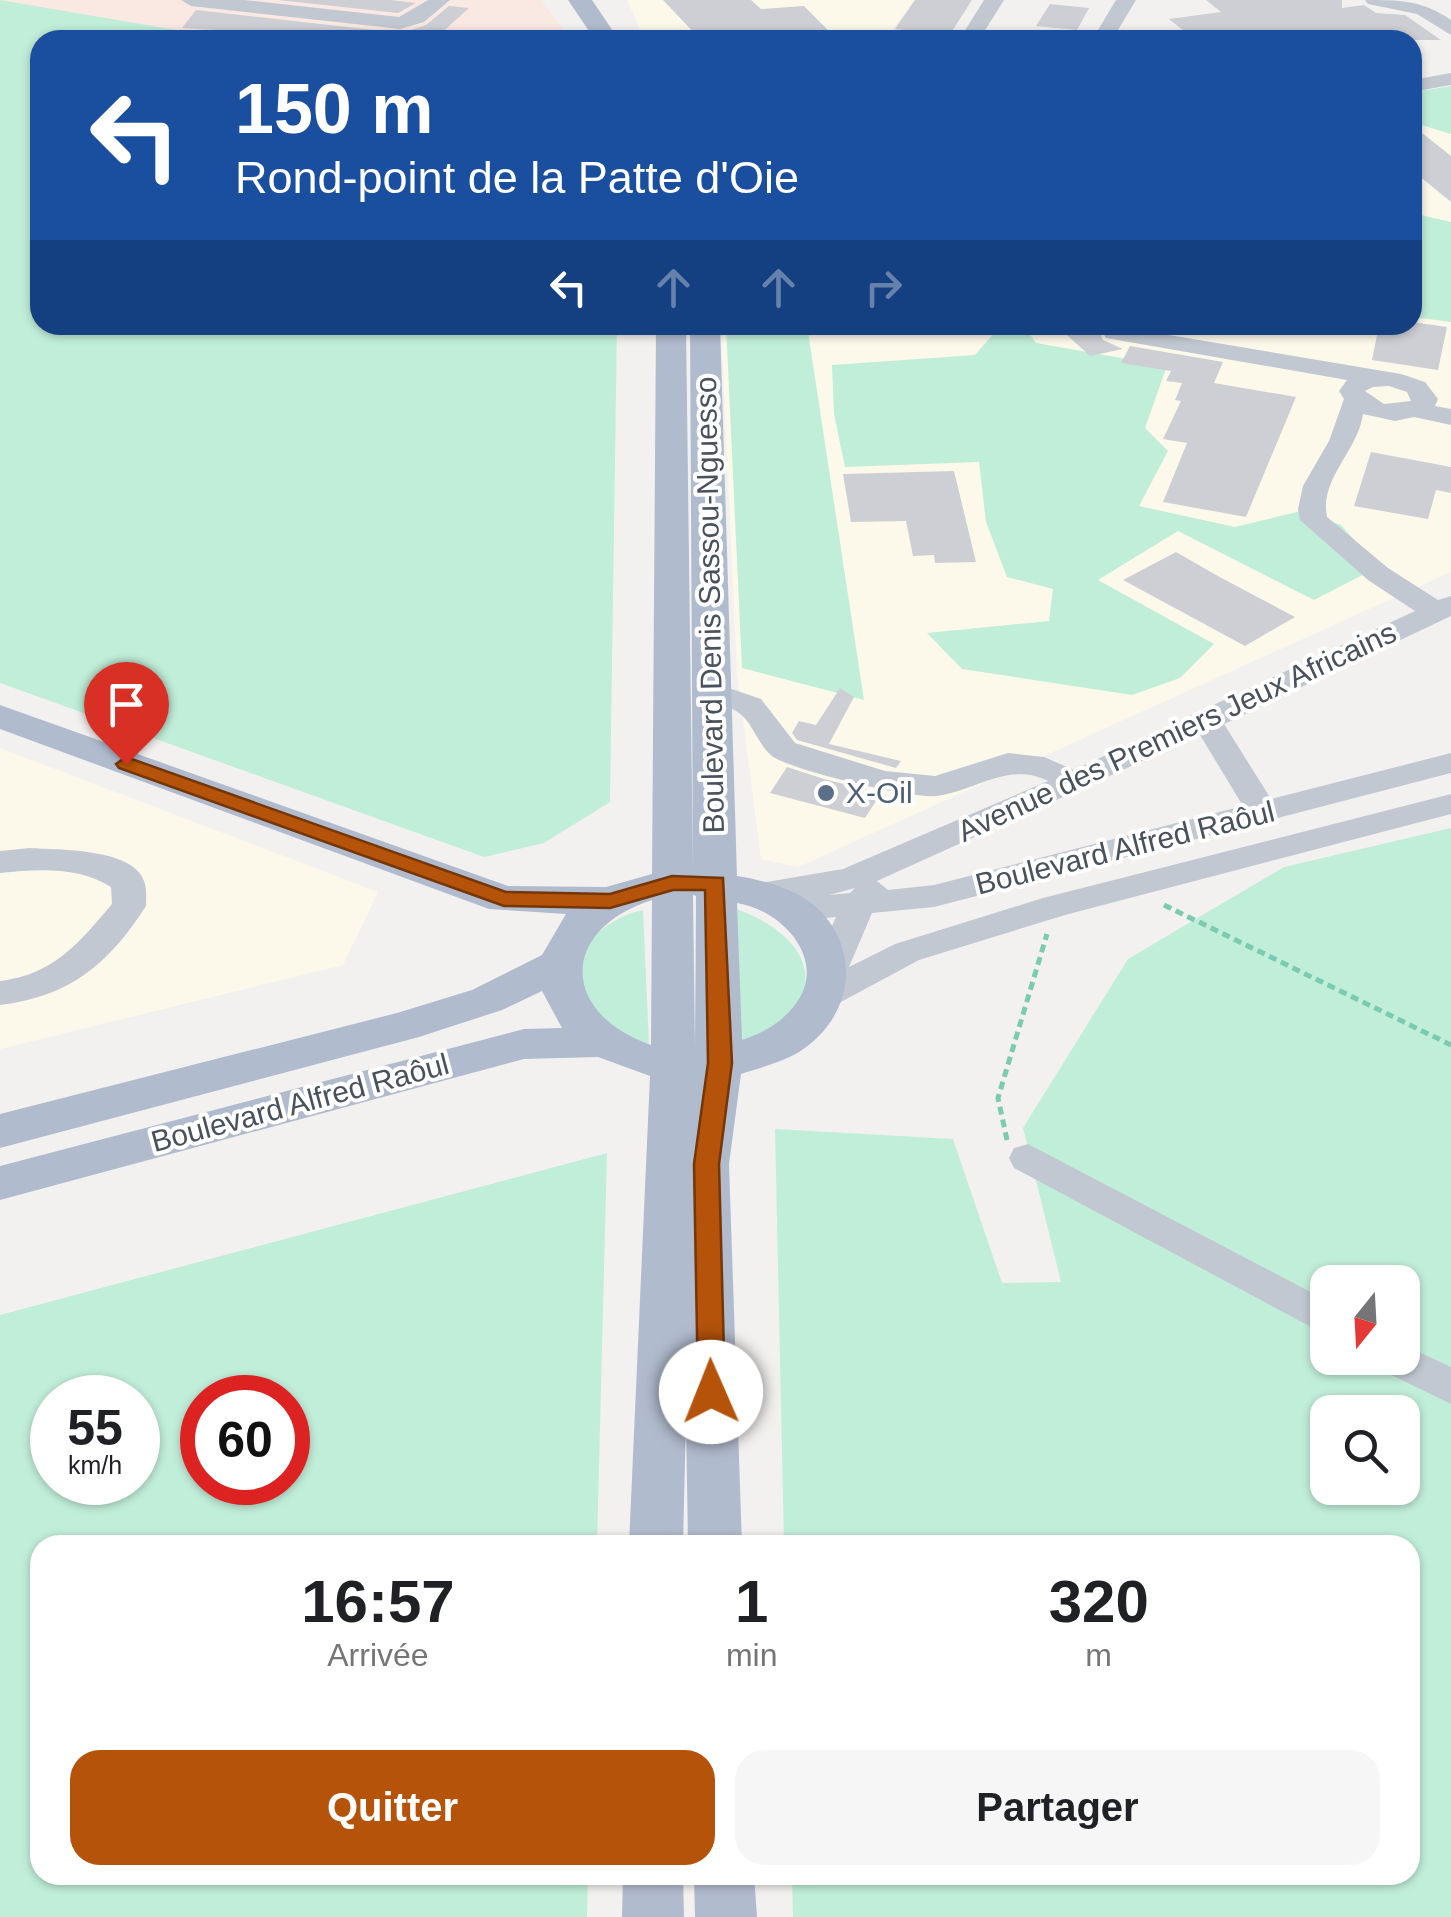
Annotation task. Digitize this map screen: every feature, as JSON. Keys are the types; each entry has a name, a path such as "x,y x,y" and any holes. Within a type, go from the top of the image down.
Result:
{"main road":[{"path":"580,0 600,30"},
{"path":"608,0 628,30"},
{"name":"Boulevard Denis Sassou-Nguesso","path":"656,1535 673,1064 671,335"},
{"name":"Boulevard Denis Sassou-Nguesso","path":"705,335 720,1063 706,1164 715,1535"},
{"path":"0,716 504,899 610,901 672,883 716,883 778,902 813,928 826,948 829,981 814,1017 790,1038 758,1054 720,1063 673,1064 636,1056 603,1042 576,1019 561,992 562,954 504,899"},
{"name":"Boulevard Alfred Raôul","path":"0,1131 404,1026 487,1000 562,954 584,920 610,901"},
{"name":"Boulevard Alfred Raôul","path":"0,1183 524,1044 603,1042"},
{"path":"653,1885 653,1917"},
{"path":"724,1885 726,1917"}],"street":[{"path":"191,0 400,24 417,18 440,0"},
{"path":"975,30 994,0"},
{"path":"1108,30 1126,0"},
{"path":"1375,0 1422,9 1451,29"},
{"path":"1422,84 1451,79"},
{"path":"1126,335 1405,382 1423,392 1426,399 1388,427 1347,430"},
{"path":"1270,360 1356,400 1405,412 1451,417"},
{"path":"1356,400 1352,392 1356,385 1380,378"},
{"path":"1356,400 1350,408 1347,430 1315,492 1311,513 1314,520 1378,574 1443,609"},
{"name":"Avenue des Premiers Jeux Africains","path":"778,902 826,888 903,857 1074,782 1443,609"},
{"path":"714,692 750,706 784,750 866,776 911,786 938,786 1008,763 1026,763 1074,782"},
{"path":"1207,722 1264,813"},
{"name":"Boulevard Alfred Raôul","path":"778,902 859,904 934,896 1451,764"},
{"name":"Boulevard Alfred Raôul","path":"829,981 1055,906 1451,804"},
{"name":"Avenue des Premiers Jeux Africains","path":"829,981 859,904 903,857"},
{"path":"0,862 30,859 100,864 128,882 130,906 73,972 30,992 0,993"},
{"path":"1028,1158 1310,1310"},
{"path":"1420,1371 1451,1387"}],"path":[{"path":"1126,886 1451,1046"},
{"path":"1028,1158 1007,1140 998,1098 1055,906"}],"shaded area":[{"path":"0,0 541,0 564,30 167,30"},
{"path":"627,0 914,0 892,30 640,30"},
{"path":"1451,82 1451,572 798,867 761,859 737,672 721,335 1422,335 1422,87"},
{"path":"0,748 378,892 343,965 0,1049"}],"green space":[{"path":"0,0 176,30 30,30 30,335 617,335 610,802 544,843 484,857 0,683"},
{"path":"1451,86 1451,134 1422,125 1422,91"},
{"path":"1422,215 1451,222 1451,322 1422,318"},
{"path":"726,335 809,335 864,700 742,668"},
{"path":"992,335 1030,335 1036,343 1167,366 1145,428 1168,451 1139,506 1235,527 1301,511 1341,525 1378,567 1314,600 1178,531 1098,580 1214,644 1180,678 1132,695 962,669 927,633 1049,621 1053,589 1007,577 986,522 979,462 845,467 834,414 832,365 975,355"},
{"path":"1451,828 1451,1917 793,1917 792,1885 1420,1885 1420,1535 784,1535 775,1129 953,1139 1002,1283 1061,1282 1023,1128 1128,959 1284,867"},
{"path":"736,909 787,939 805,969 805,986 798,1003 782,1022 741,1044"},
{"path":"643,910 649,1044 606,1026 582,989 576,966 587,943 597,934 620,918"},
{"path":"607,1153 597,1535 30,1535 30,1885 588,1885 587,1917 0,1917 0,1315"}],"building":[{"path":"278,0 391,0 416,3 398,13"},
{"path":"663,0 751,0 761,9 804,6 828,30 692,30"},
{"path":"915,0 972,0 953,30 895,29"},
{"path":"1206,0 1342,0 1342,8 1364,5 1376,13 1405,15 1441,40 1422,40 1422,30 1183,30 1169,19 1221,12"},
{"path":"1050,4 1089,8 1077,30 1036,26"},
{"path":"449,6 469,8 445,30 410,30 426,25"},
{"path":"196,10 374,30 215,30 182,28"},
{"path":"1422,133 1451,156 1451,202 1422,178"},
{"path":"1422,323 1447,327 1438,370 1372,360 1377,335 1422,335"},
{"path":"1067,335 1101,335 1123,349 1090,356"},
{"path":"1130,346 1223,362 1214,383 1296,397 1246,517 1163,502 1187,443 1163,439 1181,401 1175,400 1182,383 1166,381 1171,371 1121,363"},
{"path":"1371,452 1451,467 1451,493 1436,490 1428,519 1354,506"},
{"path":"954,471 976,562 935,563 934,555 913,556 906,521 851,522 843,474"},
{"path":"1176,552 1295,617 1245,646 1123,580"},
{"path":"840,688 854,697 829,744 901,761 896,768 797,740 792,733 799,721 816,725"},
{"path":"787,767 881,793 865,818 770,793"}],"place":[{"name":"X-Oil","path":"826,793"}],"route":[{"path":"126,764 504,899 610,901 672,883 716,883 720,1063 706,1164 711,1392"}]}
